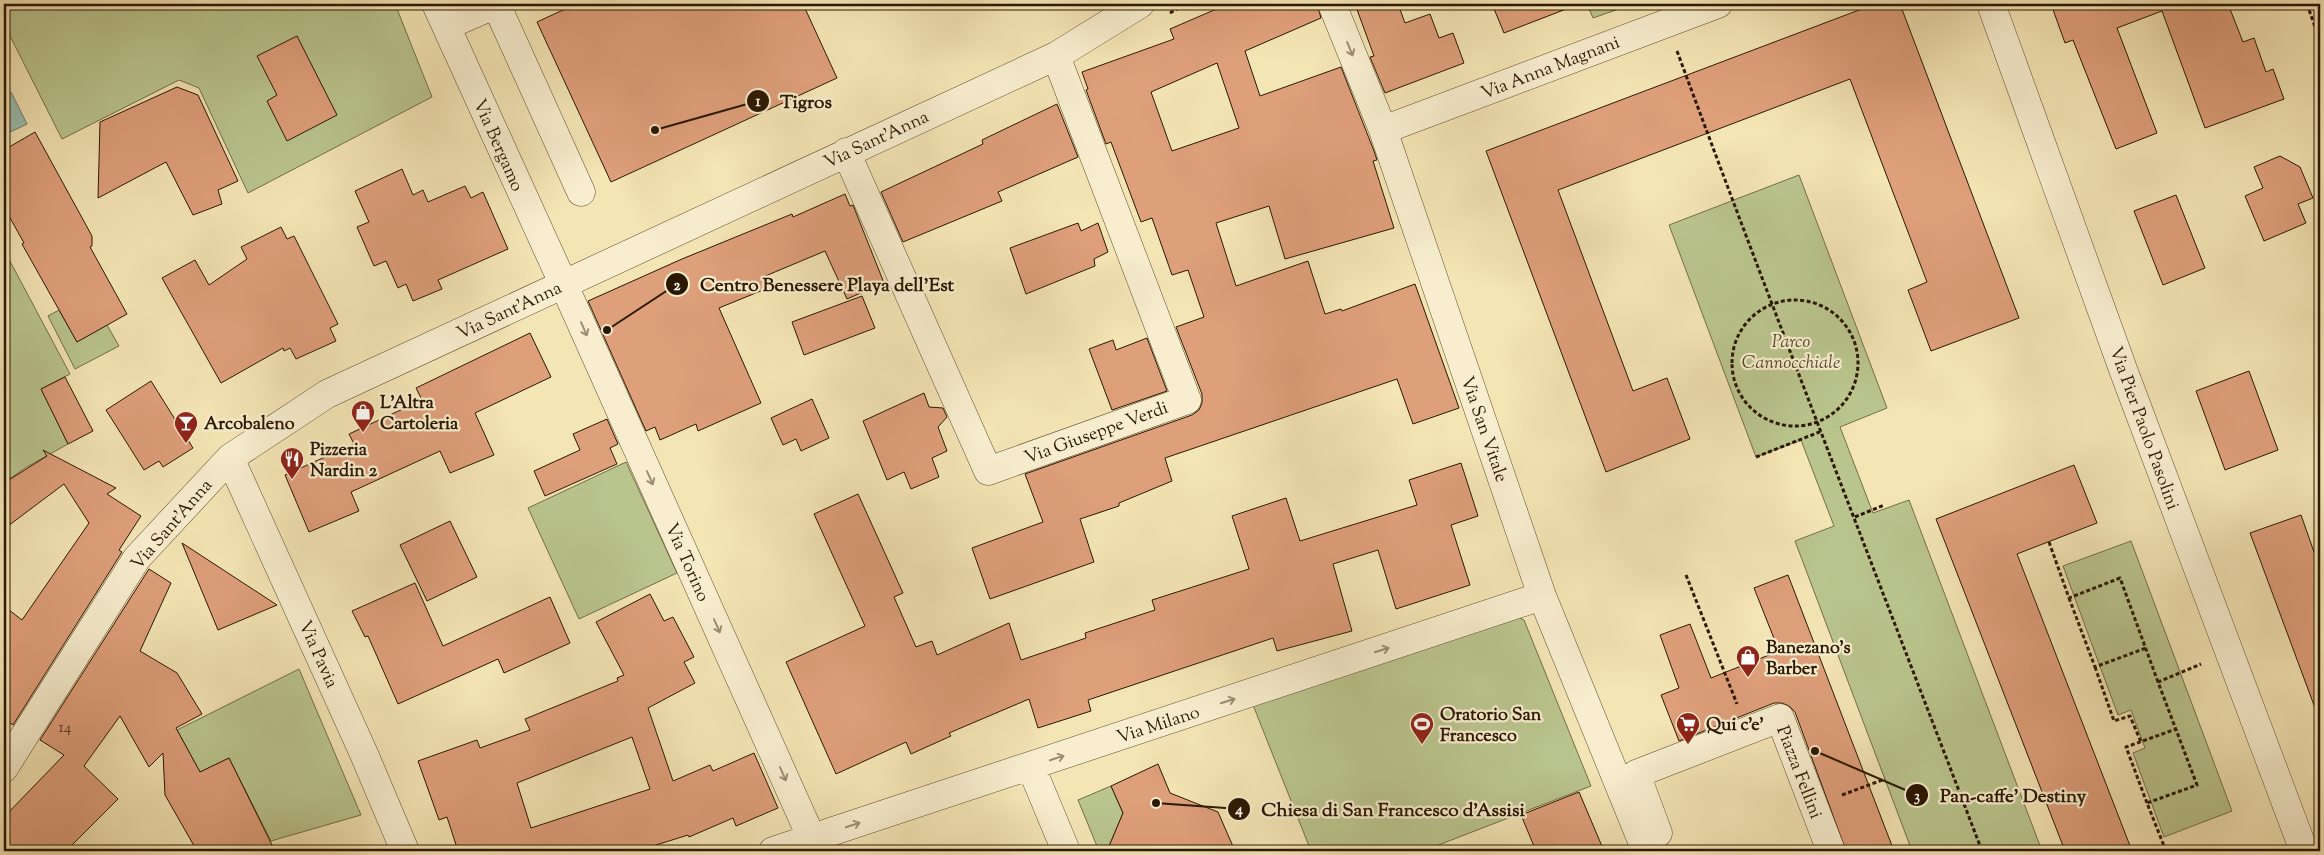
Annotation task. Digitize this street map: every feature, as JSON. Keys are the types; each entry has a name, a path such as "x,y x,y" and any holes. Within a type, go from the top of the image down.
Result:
{"street":[{"path":"441,15 497,4 581,192"},
{"name":"Via Sant'Anna","path":"4,768 137,558 230,458 327,394 1056,56 1140,4"},
{"name":"Via San Vitale","path":"1332,4 1382,130 1542,596 1646,851"},
{"name":"Via Anna Magnani","path":"1382,130 1718,4"},
{"name":"Via Pier Paolo Pasolini","path":"1991,4 2121,363 2304,851"},
{"name":"Via Bergamo","path":"441,15 564,285"},
{"name":"Via Giuseppe Verdi","path":"846,152 988,471 1187,400 1056,56"},
{"name":"Via Torino","path":"564,285 812,838"},
{"name":"Via Pavia","path":"230,458 364,754 405,851"},
{"name":"Via Milano","path":"773,851 1542,596"},
{"name":"Piazza Fellini","path":"1665,851 1636,774 1780,718 1831,851"},
{"path":"1031,767 1066,851"}],"path":[{"path":"2307,4 2320,41"},
{"path":"1667,23 1771,305 1822,432 1982,851"},
{"path":"1791,300 1815,303 1834,313 1849,331 1856,347 1858,369 1854,384 1836,412 1818,422 1800,426 1785,425 1756,413 1747,404 1734,380 1732,345 1756,312 1771,305 1791,300"},
{"path":"1756,457 1822,432"},
{"path":"1855,518 1884,506"},
{"path":"2048,542 2114,721 2130,716 2141,742"},
{"path":"1686,575 1723,670"},
{"path":"2069,598 2120,578 2197,784 2147,803"},
{"path":"2095,667 2146,648"},
{"path":"2158,682 2230,653"},
{"path":"2166,851 2126,748 2176,729"},
{"path":"1814,806 1885,779"}],"green space":[{"path":"4,4 395,4 432,97 248,193 199,88 179,80 62,139 4,24"},
{"path":"1587,4 1633,4 1593,18"},
{"name":"Parco Cannocchiale","path":"1799,175 1887,408 1840,427 1873,513 1909,500 2042,851 1912,851 1795,541 1834,526 1801,440 1756,457 1669,225"},
{"path":"4,250 70,374 41,389 68,444 25,468 4,483"},
{"path":"59,310 77,342 107,325 119,346 75,369 48,316"},
{"path":"626,462 677,573 579,619 528,508"},
{"path":"2131,541 2232,811 2164,837 2133,753 2145,748 2131,710 2118,715 2063,566"},
{"name":"Oratorio San Francesco","path":"1510,614 1524,620 1591,786 1423,851 1311,851 1253,705"},
{"path":"299,669 361,815 271,841 229,758 200,772 177,730"},
{"path":"1111,786 1123,813 1107,851 1099,851 1078,800"}],"water":[{"path":"11,92 27,124 4,135 4,96"}],"building":[{"path":"576,4 803,4 837,78 611,182 537,22"},
{"path":"1228,4 1317,4 1321,18 1245,51 1260,96 1341,67 1377,160 1373,161 1394,228 1285,259 1269,206 1216,223 1236,286 1308,261 1325,314 1341,309 1342,311 1415,284 1459,408 1413,424 1397,379 1165,458 1172,481 1119,503 1119,506 1080,519 1094,562 990,599 972,548 1043,522 1025,474 1192,415 1199,410 1202,403 1202,394 1176,327 1204,317 1188,270 1172,275 1152,218 1141,222 1111,142 1106,144 1086,90 1088,89 1082,72 1174,39 1170,29","holes":["1217,63 1239,128 1172,151 1151,92"]},
{"path":"1355,4 1398,4 1405,23 1430,14 1439,38 1453,33 1464,63 1385,93 1370,57 1374,56"},
{"path":"1492,4 1573,4 1574,6 1504,33"},
{"path":"1875,4 1900,4 2019,318 1931,351 1908,290 1927,282 1850,79 1558,190 1633,391 1667,378 1690,439 1606,472 1486,151"},
{"path":"2051,4 2228,4 2243,42 2254,38 2266,72 2273,69 2284,99 2205,128 2162,11 2117,28 2157,133 2116,149 2073,40 2065,43"},
{"path":"297,36 337,115 287,141 267,101 277,95 257,56"},
{"path":"177,87 198,95 238,181 218,190 222,204 193,215 166,162 98,198 100,122"},
{"path":"1057,104 1078,157 998,192 1002,201 903,242 881,192 983,144 982,140"},
{"path":"35,132 92,236 92,246 90,247 127,314 77,342 22,244 24,243 4,207 4,150"},
{"path":"2280,156 2300,167 2313,198 2298,204 2306,223 2264,241 2245,196 2263,188 2254,167"},
{"path":"402,169 413,195 423,190 428,202 465,186 471,198 483,192 508,249 438,280 442,289 413,301 406,284 398,288 386,261 374,266 357,227 369,222 355,191"},
{"path":"845,194 850,206 853,205 884,283 847,299 825,251 763,277 768,288 719,308 761,403 698,431 696,424 660,440 655,427 646,431 588,301 682,259 792,214 793,217"},
{"path":"2176,195 2205,268 2163,285 2134,211"},
{"path":"1078,223 1081,231 1098,223 1108,252 1094,259 1095,266 1026,294 1010,248"},
{"path":"281,227 287,239 294,236 338,324 330,328 336,341 296,359 290,348 284,351 283,348 221,383 162,278 195,260 209,285 247,259 241,247"},
{"path":"862,296 875,328 804,355 792,322"},
{"path":"530,333 551,377 475,413 494,455 450,473 440,451 351,492 359,511 309,532 285,475 354,444 349,434 422,400 416,388"},
{"path":"1147,338 1167,391 1112,410 1089,349 1113,340 1116,350"},
{"path":"2249,371 2278,450 2225,470 2196,391"},
{"path":"65,377 93,431 68,444 41,389"},
{"path":"151,381 193,448 163,467 159,461 144,470 106,410"},
{"path":"924,393 929,407 943,408 947,417 938,427 947,451 932,458 939,477 911,489 904,472 887,480 863,421"},
{"path":"812,399 829,438 801,451 796,439 783,445 771,418"},
{"path":"607,419 618,444 610,448 617,464 545,496 534,471 580,450 573,434"},
{"path":"43,450 116,488 107,494 141,516 119,550 122,552 13,725 4,719 4,606 22,620 89,523 64,484 4,529 4,483 47,456"},
{"path":"1461,463 1478,516 1451,525 1470,585 1396,609 1378,550 1333,564 1352,631 1277,651 1273,638 1088,700 1091,711 1038,728 1029,699 949,733 951,736 911,754 906,742 836,774 786,662 865,626 814,514 858,494 903,593 894,597 916,647 932,641 937,655 1009,623 1021,660 1086,638 1085,633 1155,610 1152,600 1249,569 1232,516 1286,498 1300,541 1417,505 1409,480"},
{"path":"2074,465 2097,523 2017,554 2132,851 2065,851 1936,519"},
{"path":"2301,515 2320,569 2320,715 2318,716 2250,533"},
{"path":"450,521 477,577 427,601 400,545"},
{"path":"182,543 277,605 218,630"},
{"path":"149,569 171,583 140,651 177,673 202,714 176,728 200,772 229,758 275,851 197,851 165,795 163,753 149,767 120,716 84,766 118,799 66,851 4,851 4,817 64,755 40,740"},
{"path":"1788,575 1894,851 1846,851 1795,712 1789,706 1782,703 1774,703 1679,741 1661,695 1679,688 1660,635 1690,624 1711,678 1779,651 1754,588"},
{"path":"415,583 443,646 550,597 570,643 504,673 498,659 398,704 368,636 365,637 352,611"},
{"path":"650,594 664,621 673,617 694,657 684,662 695,683 648,708 673,781 710,765 713,771 754,753 778,808 736,826 733,818 689,837 688,835 637,851 458,851 447,817 439,820 418,761 477,740 480,748 530,730 525,719 618,681 617,678 624,675 596,622","holes":["632,737 650,789 531,828 517,783"]},
{"path":"1158,764 1170,793 1218,812 1235,851 1107,851 1123,813 1111,786"},
{"path":"1579,792 1604,851 1536,851 1521,815"}],"place":[{"name":"Tigros","path":"655,130"},
{"name":"Centro Benessere Playa dell'Est","path":"607,330"},
{"name":"L'Altra Cartoleria","path":"363,433"},
{"name":"Arcobaleno","path":"186,444"},
{"name":"Pizzeria Nardin 2","path":"292,480"},
{"name":"Banezano’s Barber","path":"1748,678"},
{"name":"Oratorio San Francesco","path":"1422,745"},
{"name":"Qui c'e'","path":"1688,745"},
{"name":"Pan-caffe' Destiny","path":"1815,751"},
{"name":"Chiesa di San Francesco d'Assisi","path":"1156,803"}]}
